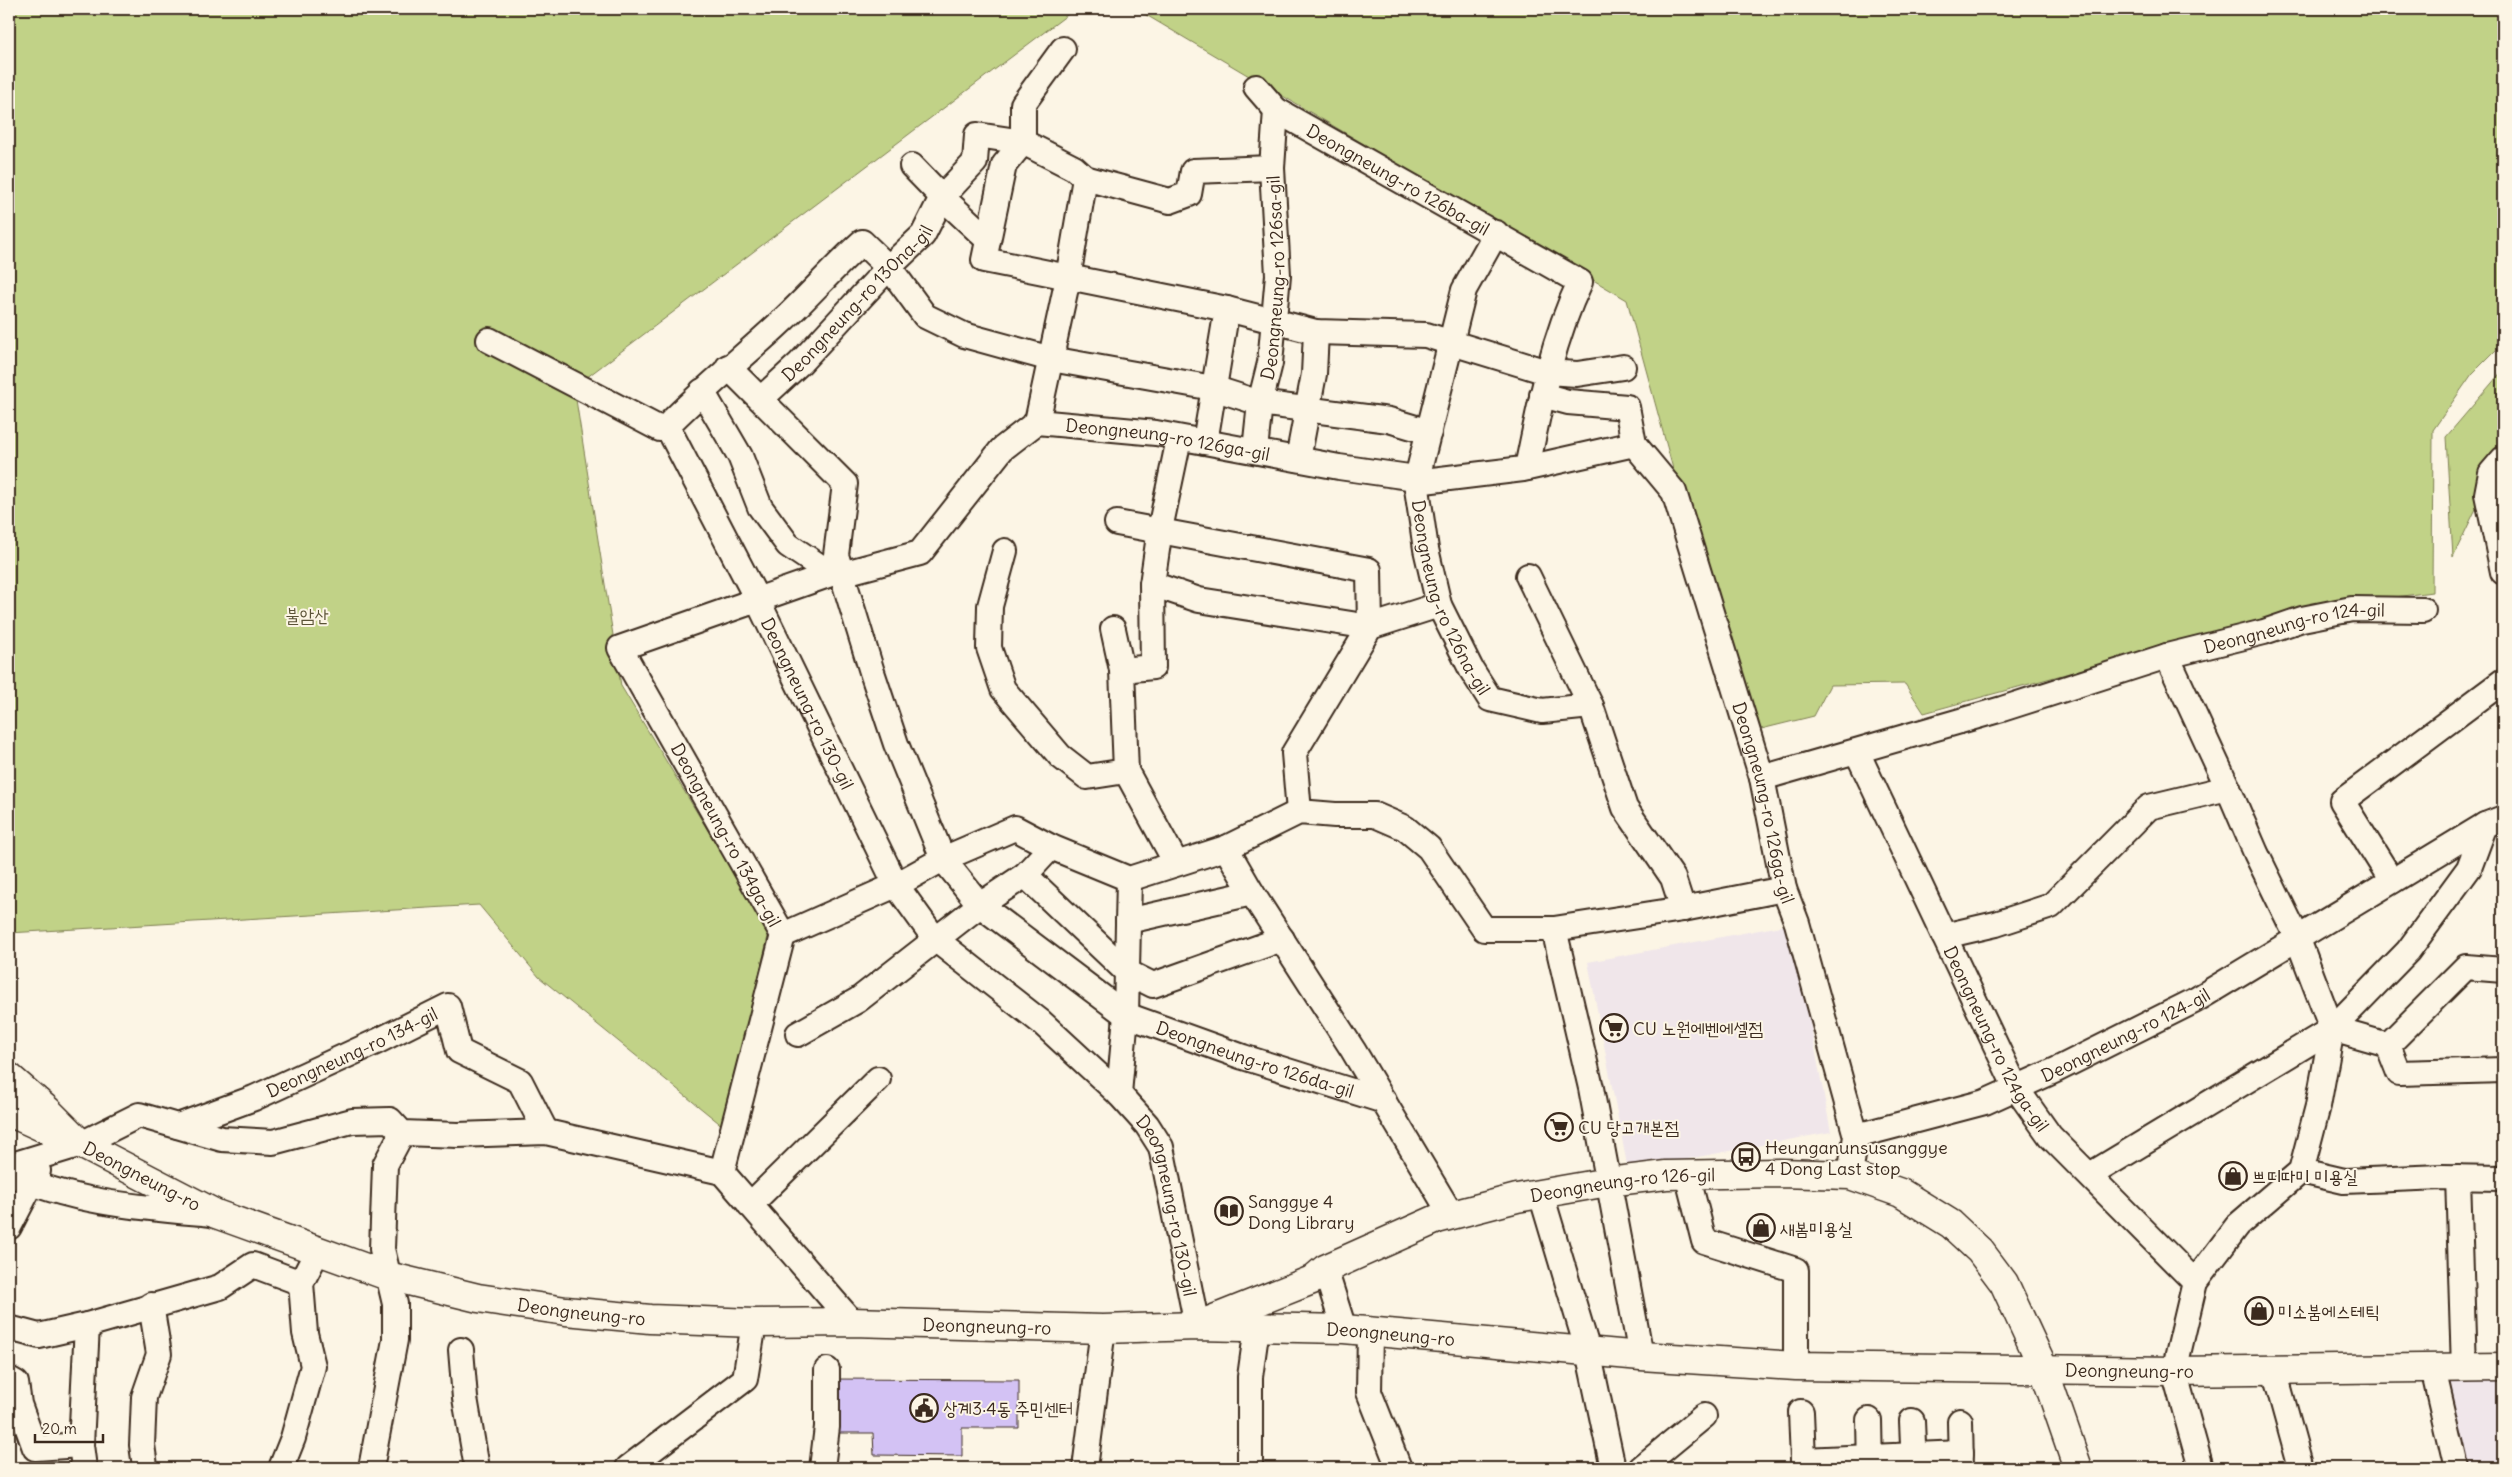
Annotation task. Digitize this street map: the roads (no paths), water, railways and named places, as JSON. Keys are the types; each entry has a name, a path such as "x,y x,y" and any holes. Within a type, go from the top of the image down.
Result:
{"main road":[{"path":"9,1077 81,1144"},
{"path":"9,1112 81,1144"},
{"name":"Deongneung-ro","path":"81,1144 216,1214 388,1276 478,1298 566,1311 650,1319 754,1323 852,1322 1103,1329 1197,1326 1357,1330 1641,1356 1796,1366 2043,1367 2174,1371 2464,1369 2503,1367"},
{"name":"Deongneung-ro 126-gil","path":"1197,1326 1312,1280 1325,1270 1437,1219 1517,1198 1608,1182 1688,1174 1779,1173 1850,1175 1901,1193 1951,1224 1980,1251 2004,1283 2043,1367 2078,1468"}],"street":[{"path":"1063,49 1023,104 1023,142 1004,165 984,260 1227,309 1316,332 1426,335 1547,372 1577,374 1623,367"},
{"name":"Deongneung-ro 126ba-gil","path":"1256,87 1276,110 1496,233 1464,290 1449,343 1416,482"},
{"path":"1272,168 1276,110"},
{"name":"Deongneung-ro 130na-gil","path":"761,399 800,363 888,268 923,235 942,198 975,162 978,135 1023,142"},
{"path":"1023,142 1074,168 1084,178 1068,278 1037,422"},
{"path":"912,166 942,198 987,239"},
{"name":"Deongneung-ro 126sa-gil","path":"1084,178 1170,202 1188,194 1193,170 1272,168 1278,275 1270,363 1260,403 1255,450"},
{"path":"1496,233 1580,282 1568,308 1547,372 1527,468"},
{"name":"Deongneung-ro 130na-gil","path":"667,426 728,367 783,320 829,272 862,242 888,268"},
{"path":"888,268 925,316 964,335 1051,358 1213,388 1260,403 1389,420 1429,432"},
{"path":"1204,442 1227,309"},
{"path":"1298,460 1314,374 1316,332"},
{"path":"489,340 660,429 667,426 758,601"},
{"path":"728,367 845,484 836,555 836,574 896,744 943,859"},
{"path":"702,391 740,456 760,507 788,545 836,574"},
{"name":"Deongneung-ro 126ga-gil","path":"1542,395 1568,402 1627,408 1634,444 1674,492 1762,778 1784,889 1796,923 1856,1136 1850,1175"},
{"name":"Deongneung-ro 126ga-gil","path":"1037,422 1156,434 1255,450 1298,460 1416,478 1416,482 1527,468 1634,444"},
{"name":"Deongneung-ro 130-gil","path":"1037,422 1002,449 920,553 836,574 758,601 896,885 935,939 1041,1022 1119,1094 1147,1125 1161,1146 1197,1326"},
{"path":"1122,670 1153,667 1152,584 1160,529 1179,439"},
{"path":"2503,459 2491,473 2487,494 2503,572"},
{"name":"Deongneung-ro 126na-gil","path":"1416,482 1426,549 1439,605 1471,669 1490,699 1542,711 1591,706"},
{"path":"1117,522 1369,570 1370,627 1294,753 1299,812"},
{"path":"1005,552 990,606 989,648 1003,689 1060,756 1087,777 1126,771"},
{"path":"1528,576 1591,706 1625,808 1673,878 1683,909"},
{"path":"1152,584 1199,600 1370,627 1439,605"},
{"name":"Deongneung-ro 134ga-gil","path":"722,1172 783,935 620,648 758,601"},
{"name":"Deongneung-ro 124-gil","path":"1762,778 1857,752 2167,656 2264,632 2302,619 2352,609 2422,610"},
{"path":"1113,630 1122,670 1126,771 1176,864"},
{"path":"2167,656 2256,853 2297,937 2332,1029 2318,1106 2301,1171 2238,1225 2195,1282 2174,1371 2201,1468"},
{"path":"2392,881 2342,801 2503,681"},
{"name":"Deongneung-ro 124ga-gil","path":"1857,752 2016,1088 2050,1136 2195,1282"},
{"path":"1944,936 1996,924 2051,906 2149,807 2228,788"},
{"path":"783,935 896,885 943,859 1015,828 1051,847 1130,879 1226,848 1299,812 1336,815 1375,815 1405,828 1429,848 1484,929 1554,929 1683,909 1784,889"},
{"name":"Deongneung-ro 124-gil","path":"1856,1136 1985,1102 2194,1001 2297,937 2494,822"},
{"name":"Deongneung-ro 124-gil","path":"2090,1175 2332,1029 2408,951 2470,868 2494,822"},
{"path":"798,1034 858,1000 980,905 1025,875 1051,847"},
{"name":"Deongneung-ro 126da-gil","path":"1226,848 1252,894 1282,938 1384,1101 1452,1216"},
{"name":"Deongneung-ro 126da-gil","path":"943,859 980,905 1126,1015 1243,1057 1384,1101"},
{"path":"1025,875 1127,972 1154,985 1282,938"},
{"path":"1119,1094 1126,1015 1130,879"},
{"path":"1128,921 1252,894"},
{"path":"1554,929 1591,1088 1641,1356"},
{"path":"2388,1045 2466,967 2503,970"},
{"name":"Deongneung-ro 134-gil","path":"178,1126 254,1098 378,1041 448,1006 459,1052 520,1080 546,1132"},
{"path":"2332,1029 2388,1045"},
{"path":"2388,1045 2399,1073 2503,1070"},
{"path":"750,1205 878,1079"},
{"path":"81,1144 139,1116 222,1139 273,1142 352,1121 390,1120 402,1132 458,1135 546,1132 722,1172 852,1322"},
{"path":"371,1468 395,1340 395,1304 382,1249 385,1165 402,1132"},
{"name":"Deongneung-ro","path":"9,1166 81,1144"},
{"path":"9,1227 42,1163 50,1154"},
{"path":"2301,1171 2344,1181 2458,1177 2503,1178"},
{"name":"Deongneung-ro","path":"9,1173 32,1184 128,1206 216,1214"},
{"path":"1688,1174 1704,1241 1796,1270 1796,1366"},
{"path":"2458,1177 2464,1369"},
{"path":"1541,1194 1588,1351 1613,1468"},
{"path":"281,1468 293,1438 313,1366 304,1333 301,1283 317,1252"},
{"path":"9,1328 39,1336 87,1325 151,1305 220,1287 253,1265 301,1283"},
{"path":"1325,1270 1357,1330 1369,1392 1399,1468"},
{"path":"149,1467 142,1445 144,1396 159,1354 151,1305"},
{"path":"628,1468 745,1379 754,1323"},
{"path":"84,1468 81,1445 87,1325"},
{"path":"1250,1468 1250,1377 1257,1327"},
{"path":"1085,1468 1103,1329"},
{"path":"461,1350 465,1398 477,1468"},
{"path":"2433,1369 2456,1468"},
{"path":"822,1468 827,1427 827,1370"},
{"path":"2274,1370 2302,1468"},
{"path":"9,1379 16,1383 19,1404 34,1448 81,1445"},
{"path":"1801,1412 1803,1460 1870,1463 1961,1461 1960,1422"},
{"path":"1641,1468 1704,1416"},
{"path":"1869,1420 1870,1463"},
{"path":"1912,1421 1913,1462"}],"place":[{"name":"CU 노원에벤에셀점","path":"1614,1028"},
{"name":"CU 당고개본점","path":"1559,1127"},
{"name":"Heunganunsusanggye 4 Dong Last stop","path":"1746,1157"},
{"name":"쁘띠따미 미용실","path":"2233,1176"},
{"name":"Sanggye 4 Dong Library","path":"1229,1211"},
{"name":"새봄미용실","path":"1761,1228"},
{"name":"미소붐에스테틱","path":"2259,1311"},
{"name":"상계3·4동 주민센터","path":"924,1408"}],"park label":[{"name":"불암산","path":"307,615"}]}
